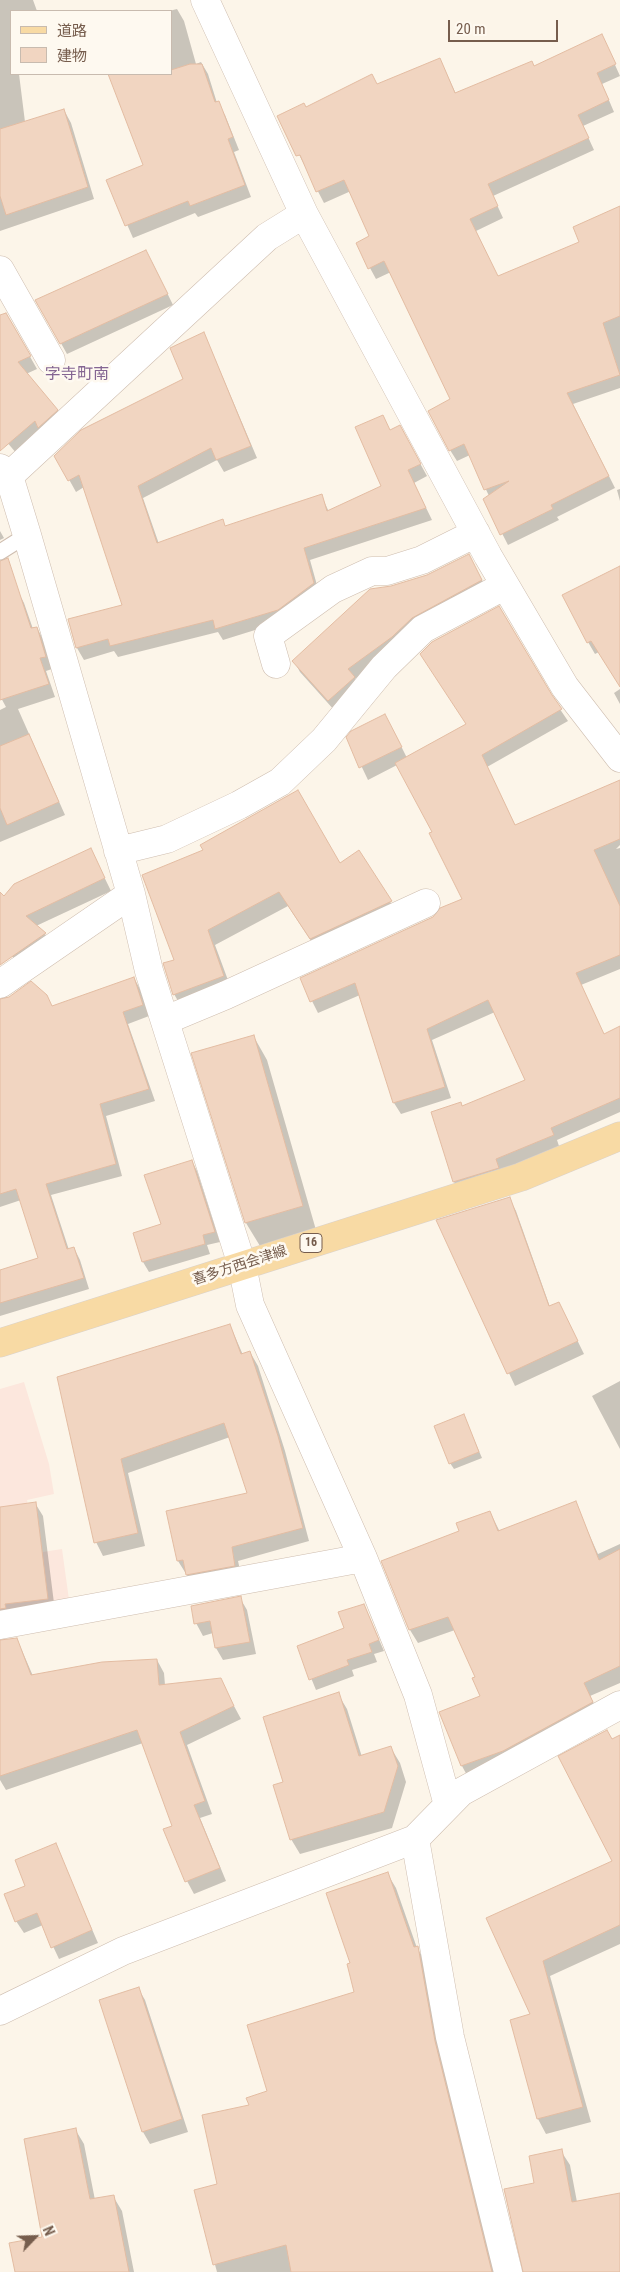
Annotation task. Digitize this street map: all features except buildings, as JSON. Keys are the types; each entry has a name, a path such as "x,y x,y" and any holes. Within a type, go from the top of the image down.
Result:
{"main road":[{"name":"喜多方西会津線","path":"0,1343 520,1177 620,1136"}],"street":[{"path":"205,0 304,214 504,586 565,687 620,758"},
{"path":"304,214 267,237 4,472 26,535 131,894 149,971 242,1265 250,1305 363,1558 418,1695 454,1798"},
{"path":"1,276 51,360"},
{"path":"276,664 268,636 333,589 372,571 387,571 422,560 476,533"},
{"path":"118,851 167,838 239,805 280,782 324,740 384,667 422,629 504,586"},
{"path":"0,984 131,894"},
{"path":"166,1020 226,995 426,903"},
{"path":"0,1626 363,1558"},
{"path":"0,2011 123,1951 415,1839 454,1798 620,1705"},
{"path":"415,1839 450,2037 508,2272"}],"lane":[{"path":"0,552 26,535"}],"shaded area":[{"path":"24,1382 49,1464 54,1494 27,1500 36,1553 62,1549 70,1607 0,1620 0,1389"}],"district":[{"name":"字寺町南","path":"77,375"}]}
